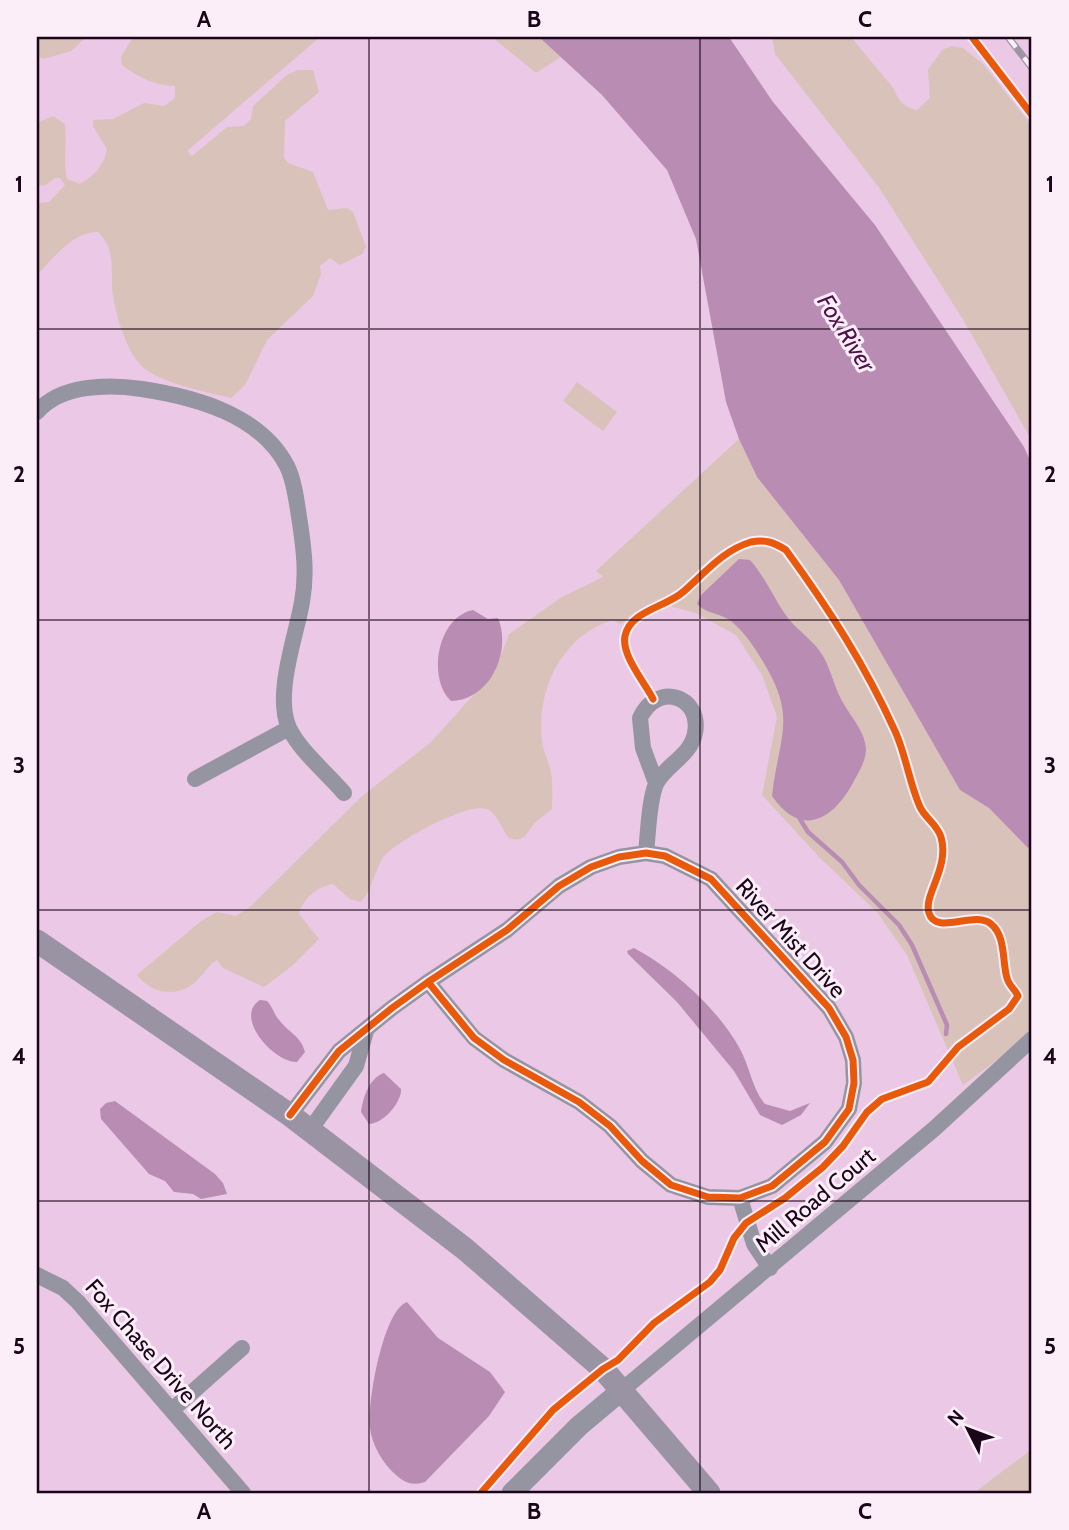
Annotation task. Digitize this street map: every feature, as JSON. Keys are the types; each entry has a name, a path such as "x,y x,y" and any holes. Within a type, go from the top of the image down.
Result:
{"main road":[{"path":"37,941 290,1115 475,1258 576,1342 622,1390 709,1493"}],"street":[{"path":"37,411 83,387 124,386 210,405 241,419 268,440 287,467 306,564 303,600 286,685 285,708 289,728 344,793"},
{"path":"646,853 656,783 643,748 640,718 653,699 666,695 680,699 692,710 696,721 695,736 688,748 656,783"},
{"path":"195,779 289,728"},
{"name":"River Mist Drive","path":"290,1115 339,1051 428,982 507,930 559,886 591,867 619,857 646,853 665,856 691,866 712,879 829,1007 846,1037 853,1060 854,1083 849,1109 825,1142 772,1186 740,1198 708,1197 671,1185 642,1161 610,1126 579,1102 504,1060 474,1038 428,982"},
{"path":"310,1130 356,1066 366,1031"},
{"name":"Mill Road Court","path":"622,1390 925,1138 1032,1039"},
{"path":"740,1198 754,1244 770,1268"},
{"name":"Fox Chase Drive North","path":"37,1275 63,1288 78,1302 243,1493"},
{"path":"172,1410 242,1348"},
{"path":"512,1493 579,1426 622,1390"}],"shaded area":[{"path":"37,37 86,37 71,51 43,59 37,56"},
{"path":"133,37 320,37 187,151 192,156 227,127 244,126 251,119 253,106 287,75 298,70 313,70 319,92 285,121 284,158 288,163 313,172 328,210 347,208 353,212 366,247 362,254 340,265 330,258 320,266 321,274 313,296 267,340 245,385 231,398 167,381 140,365 122,331 113,293 111,256 107,243 98,232 80,236 72,241 37,275 37,203 49,202 65,185 60,178 55,178 46,185 37,186 37,123 53,116 65,124 67,179 80,184 98,169 107,149 93,126 93,120 113,119 144,103 164,106 175,98 175,86 147,80 122,65 121,57"},
{"path":"492,37 539,37 561,57 536,73"},
{"path":"772,37 851,37 900,100 909,108 917,110 930,98 928,70 942,50 952,46 963,48 983,64 1032,126 1032,441 964,321 878,186 775,54"},
{"path":"577,382 617,412 603,431 563,401"},
{"path":"739,439 757,477 839,580 960,790 989,808 1032,852 1032,1034 963,1085 907,955 877,912 820,858 762,795 777,717 762,675 736,635 696,613 658,603 620,624 612,620 594,628 566,652 556,668 543,703 541,722 543,745 552,777 552,809 537,821 523,838 509,838 496,818 486,809 464,811 431,825 389,852 382,859 361,902 350,899 333,884 321,888 307,898 299,914 319,939 292,966 264,987 223,968 217,960 194,983 177,991 160,991 137,975 201,921 217,912 236,916 251,906 361,797 431,742 495,671 509,634 562,597 603,577 596,571"},
{"path":"1032,1449 1032,1493 974,1493"}],"water":[{"name":"Fox River","path":"539,37 729,37 773,102 875,225 1024,447 1032,465 1032,852 989,808 960,790 839,580 757,477 739,439 726,402 696,239 667,170 602,95"},
{"path":"739,559 750,560 788,618 821,653 840,697 865,742 864,761 847,792 829,813 818,819 795,818 772,796 783,712 780,697 762,660 748,639 731,621 697,604 701,595"},
{"path":"473,610 488,619 498,618 502,631 500,659 487,683 477,692 465,699 451,701 439,678 440,650 451,624 461,615"},
{"path":"634,948 680,979 720,1019 740,1049 757,1092 765,1104 790,1111 810,1103 801,1115 782,1125 760,1115 734,1071 677,1002 628,954 627,951"},
{"path":"260,1000 267,1001 278,1019 301,1042 305,1052 297,1062 278,1055 260,1038 251,1017 253,1008"},
{"path":"384,1073 401,1089 400,1094 395,1106 386,1116 369,1124 361,1112 363,1101 374,1079"},
{"path":"115,1101 215,1174 223,1183 227,1194 201,1199 193,1194 174,1192 165,1181 149,1174 101,1119 100,1109 106,1103"},
{"path":"407,1302 438,1338 490,1372 505,1392 489,1416 425,1482 417,1484 403,1480 387,1465 379,1454 370,1428 371,1399 378,1359 391,1322 398,1309"}],"waterway":[{"path":"800,819 808,832 842,862 859,885 899,925 912,945 947,1025 946,1034"}],"railway":[{"path":"1008,37 1032,68"}],"cycle path":[{"path":"972,37 1032,115"},
{"path":"481,1493 553,1410 618,1360 654,1323 710,1282 720,1270 734,1238 746,1223 785,1198 823,1167 843,1146 867,1112 882,1099 928,1082 958,1047 1009,1009 1018,996 1008,981 999,935 991,924 984,920 939,922 933,920 929,913 928,906 942,859 941,837 920,807 899,740 859,660 786,550 766,541 741,546 706,570 676,597 634,621 628,628 625,644 635,669 653,699"},
{"path":"290,1115 339,1051 392,1008 428,982 507,930 559,886 591,867 619,857 646,853 665,856 711,879 829,1008 846,1037 853,1060 854,1083 849,1109 825,1142 772,1186 740,1198 708,1197 671,1185 642,1161 610,1126 579,1102 504,1060 474,1038 428,982"}]}
